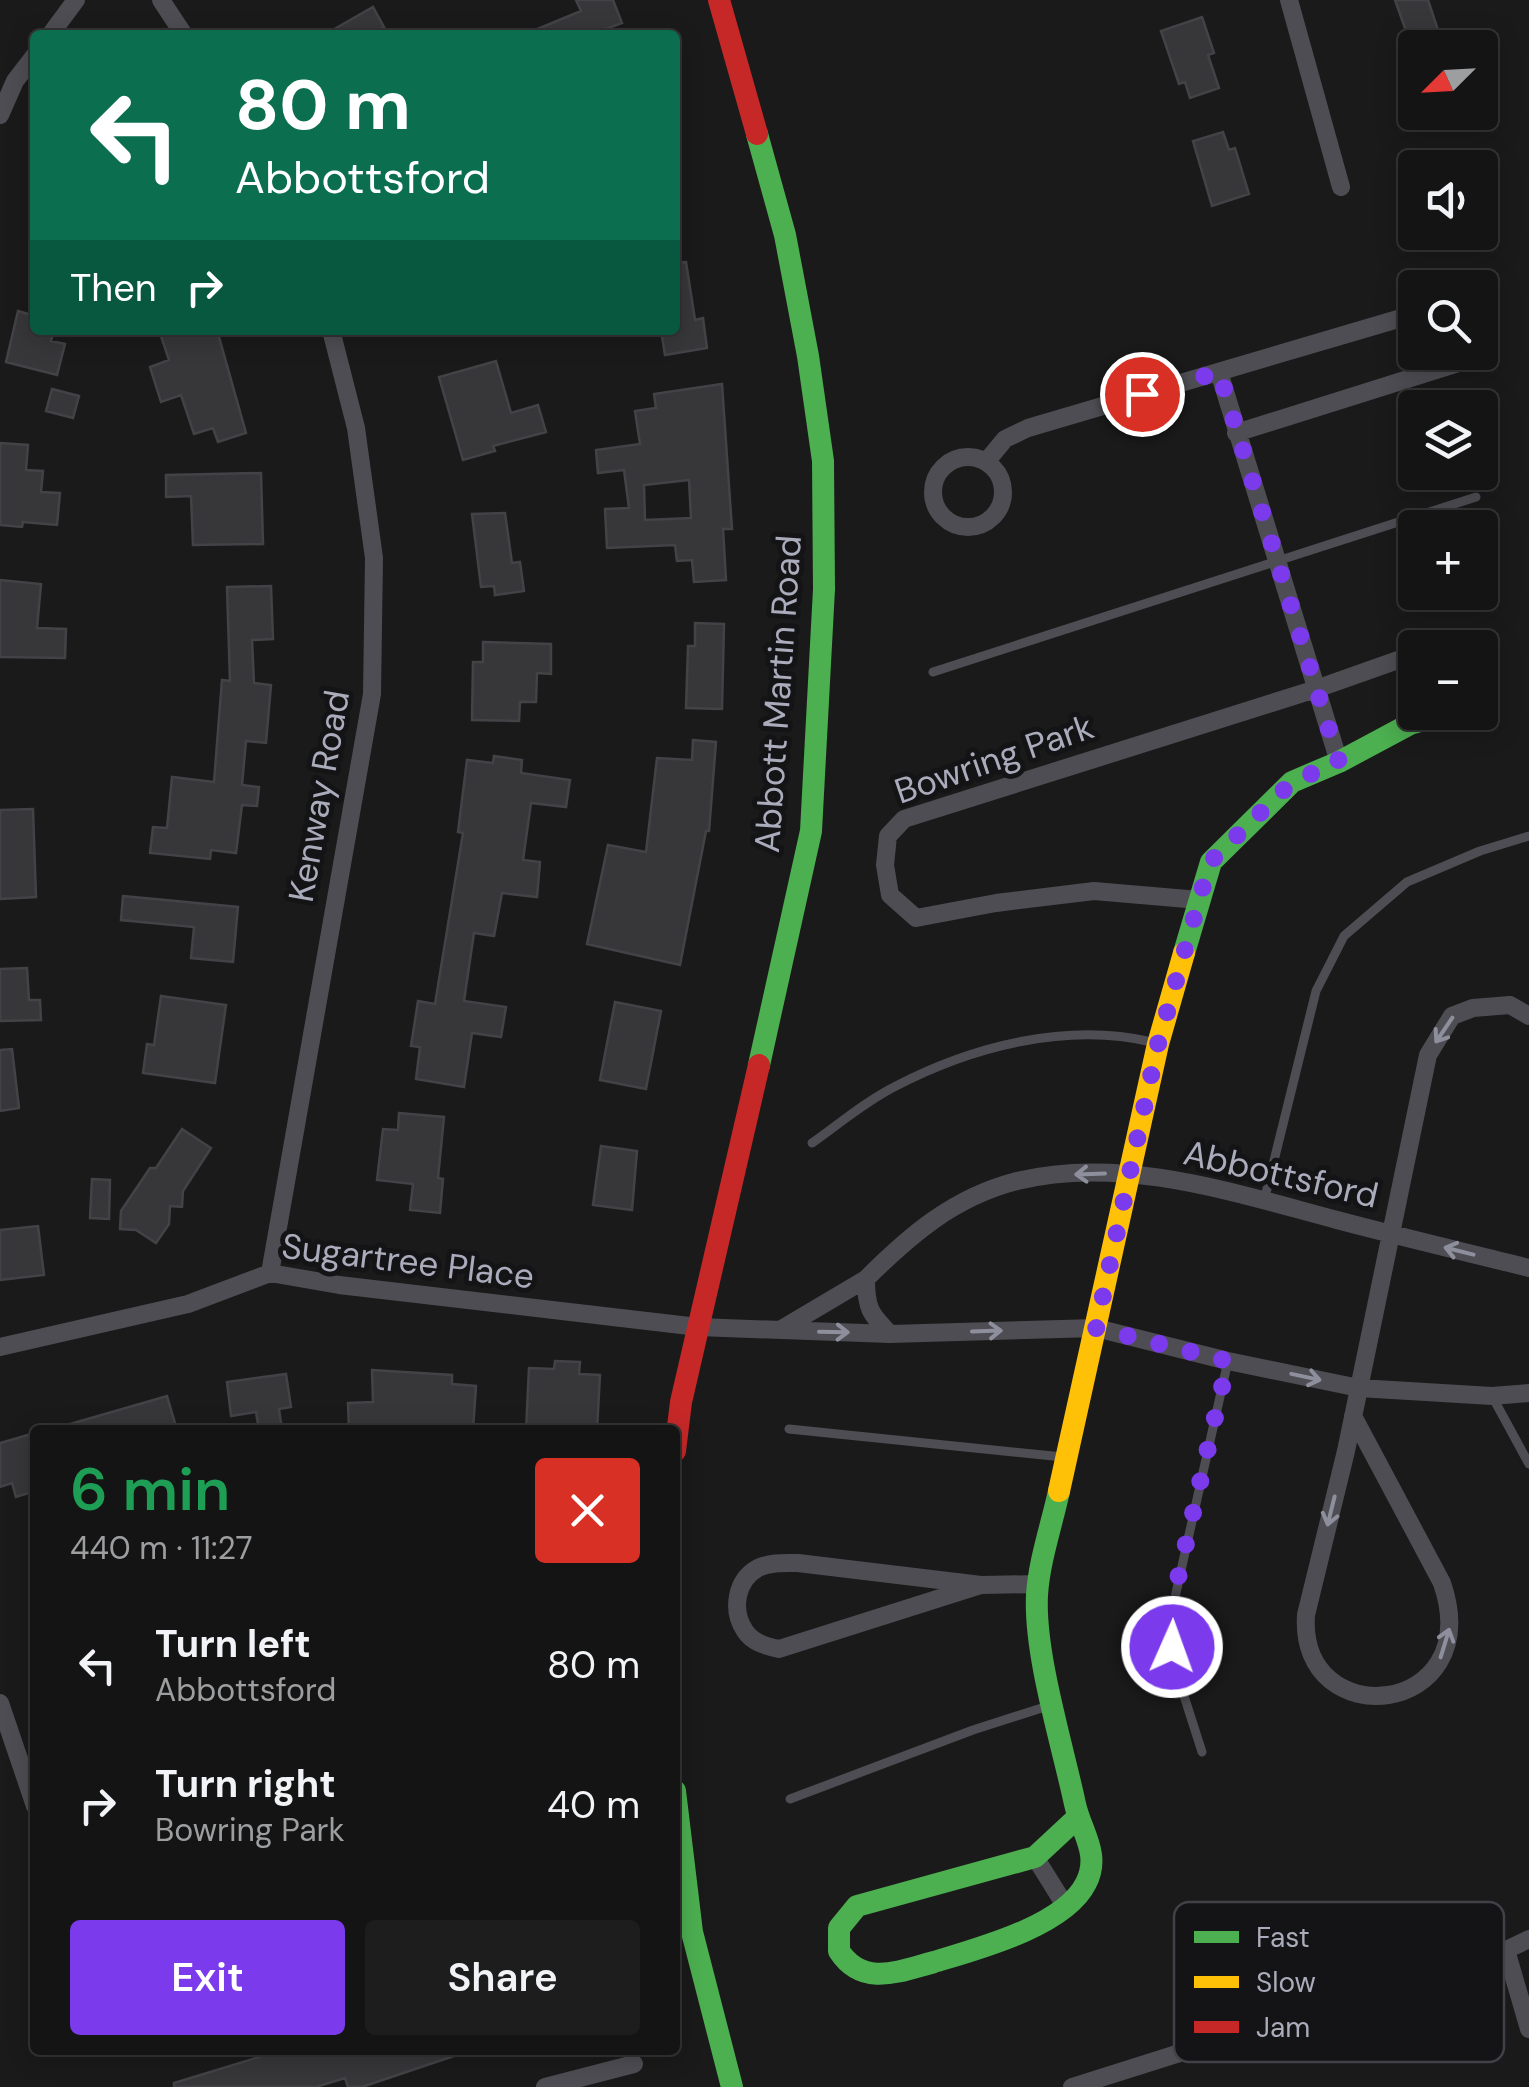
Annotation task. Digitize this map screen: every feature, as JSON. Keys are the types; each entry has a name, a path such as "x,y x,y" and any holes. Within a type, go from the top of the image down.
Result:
{"street":[{"path":"54,30 76,0"},
{"path":"161,0 181,30"},
{"name":"Abbott Martin Road","path":"680,1425 698,1327 811,831 824,588 823,461 808,356 785,235 719,0"},
{"path":"1290,0 1341,187"},
{"path":"0,115 30,62"},
{"path":"986,462 1005,439 1028,428 1398,319"},
{"name":"Kenway Road","path":"270,1273 372,694 374,558 356,428 332,335"},
{"path":"1236,433 1436,370"},
{"path":"1219,372 1339,762"},
{"path":"965,456 986,462 1002,484 999,510 981,525 956,525 942,516 935,504 935,479 951,461 965,456"},
{"name":"Bowring Park","path":"1200,900 1094,890 996,902 916,918 890,895 885,865 888,836 904,820 1398,660"},
{"path":"1078,1817 1036,1857 857,1906 844,1915 835,1934 840,1952 848,1965 863,1976 883,1976 1027,1930 1066,1907 1093,1865 1090,1844 1078,1817 1039,1637 1039,1584 1158,1044 1210,862 1292,782 1399,730"},
{"path":"1353,1416 1442,1584 1450,1608 1447,1648 1437,1664 1424,1679 1392,1697 1352,1693 1320,1669 1305,1634 1306,1615 1353,1416 1428,1054 1452,1016 1473,1008 1510,1005 1529,1016"},
{"name":"Abbottsford","path":"777,1331 866,1279 918,1228 971,1198 1016,1181 1062,1174 1128,1172 1264,1201 1529,1268"},
{"name":"Sugartree Place","path":"0,1347 188,1304 270,1273 338,1285 698,1327"},
{"path":"866,1279 871,1315 890,1334"},
{"path":"698,1327 890,1334 1096,1328 1358,1388 1492,1396 1529,1393"},
{"path":"981,1585 779,1649 760,1645 745,1632 737,1613 739,1586 755,1570 773,1563 798,1562 981,1585 1039,1584"},
{"path":"0,1703 30,1791"},
{"path":"680,1832 692,1932 732,2087"},
{"path":"1036,1857 1066,1907"},
{"path":"1529,1938 1506,1950 1529,2029"},
{"path":"1072,2087 1174,2057"},
{"path":"544,2087 634,2064"}],"lane":[{"path":"933,672 1476,497"},
{"path":"1264,1201 1316,990 1344,936 1407,882 1480,851 1529,836"},
{"path":"812,1143 895,1086 983,1050 1073,1033 1124,1036 1158,1044"},
{"path":"1202,1752 1178,1677 1170,1624 1228,1361"},
{"path":"1492,1396 1529,1464"},
{"path":"789,1429 1066,1457"},
{"path":"790,1799 1054,1704"}],"building":[{"path":"576,0 613,0 622,23 603,30 535,30 581,11"},
{"path":"1395,0 1428,0 1438,30 1406,30"},
{"path":"373,7 384,27 378,30 333,30"},
{"path":"1202,17 1214,53 1208,55 1219,88 1190,98 1185,82 1179,84 1161,31"},
{"path":"1223,132 1229,150 1235,148 1249,194 1212,206 1193,141"},
{"path":"686,262 695,320 703,318 707,348 665,355 662,335 680,335 680,263"},
{"path":"18,311 30,315 30,335 53,335 51,341 65,344 57,375 6,362"},
{"path":"161,335 218,335 246,433 218,442 213,428 194,434 181,395 161,402 150,367 169,360"},
{"path":"496,361 511,413 538,405 546,432 493,446 495,451 463,460 439,377"},
{"path":"722,384 732,529 723,529 726,580 694,582 692,560 677,561 675,545 607,548 605,509 629,508 624,470 598,473 596,450 640,444 635,411 656,408 654,394","holes":["689,480 691,518 645,520 644,485"]},
{"path":"52,389 79,396 73,418 46,411"},
{"path":"0,443 28,445 26,470 43,471 41,492 60,493 57,525 0,525"},
{"path":"261,473 263,544 193,545 191,496 166,497 166,475"},
{"path":"505,513 512,563 520,562 524,591 495,595 494,586 481,587 472,514"},
{"path":"0,580 41,584 37,628 66,629 65,658 0,657"},
{"path":"271,586 273,639 252,640 254,683 271,685 266,743 246,741 242,785 259,787 257,806 242,805 236,853 211,850 210,859 150,853 153,827 167,828 172,777 214,782 222,680 230,681 227,587"},
{"path":"695,623 724,624 722,709 686,708 688,646 695,646"},
{"path":"483,642 551,644 551,674 537,673 536,702 520,702 519,721 472,720 473,662 483,662"},
{"path":"693,740 716,742 709,831 680,965 587,944 608,845 646,852 657,758 692,760"},
{"path":"494,756 522,760 521,773 570,780 566,807 531,803 523,860 540,862 537,897 502,893 494,936 474,933 464,1001 506,1007 501,1037 472,1033 464,1087 416,1079 420,1047 411,1046 418,1001 435,1004 463,833 458,832 467,760 493,763"},
{"path":"33,809 36,897 0,899 0,810"},
{"path":"123,896 238,907 233,962 191,958 194,927 121,920"},
{"path":"27,968 29,1000 40,1000 41,1020 0,1021 0,969"},
{"path":"161,996 226,1005 215,1083 143,1073 147,1044 154,1045"},
{"path":"615,1002 661,1011 646,1089 600,1080"},
{"path":"12,1049 19,1108 0,1111 0,1050"},
{"path":"399,1113 444,1117 438,1178 443,1179 440,1213 410,1210 413,1184 377,1180 383,1129 398,1130"},
{"path":"182,1129 211,1148 183,1191 182,1207 170,1206 169,1224 156,1243 136,1230 120,1229 121,1211"},
{"path":"601,1146 637,1151 632,1210 593,1205"},
{"path":"92,1179 110,1180 109,1219 90,1218"},
{"path":"38,1226 44,1275 0,1280 0,1230"},
{"path":"555,1361 580,1362 579,1374 600,1375 597,1425 526,1425 529,1368 554,1369"},
{"path":"372,1370 452,1375 452,1384 476,1386 473,1425 349,1425 348,1403 373,1402"},
{"path":"286,1374 291,1407 279,1409 281,1425 258,1425 256,1412 231,1416 227,1382"},
{"path":"167,1396 176,1425 67,1425"},
{"path":"30,1434 30,1493 16,1497 12,1483 0,1487 0,1443"},
{"path":"266,2055 457,2055 362,2087 348,2087 345,2078 316,2087 174,2087 174,2083"}],"traffic: fast":[{"path":"757,134 785,235 808,356 823,461 824,589 811,831 759,1065"},
{"path":"1184,953 1211,862 1292,782 1399,730"},
{"path":"1059,1491 1040,1569 1037,1618 1050,1699 1091,1853 1086,1883 1059,1912 1018,1934 908,1969 883,1974 859,1970 839,1951 839,1928 857,1906 1035,1857 1078,1817"},
{"path":"680,1832 692,1932 732,2087"}],"traffic: slow":[{"path":"1059,1491 1158,1044 1184,953"}],"traffic: jam":[{"path":"719,0 757,134"},
{"path":"678,1425 759,1065"}],"route":[{"path":"1142,394 1219,372 1339,762 1292,782 1210,862 1158,1044 1096,1328 1228,1361 1176,1587 1170,1624 1172,1647"}]}
